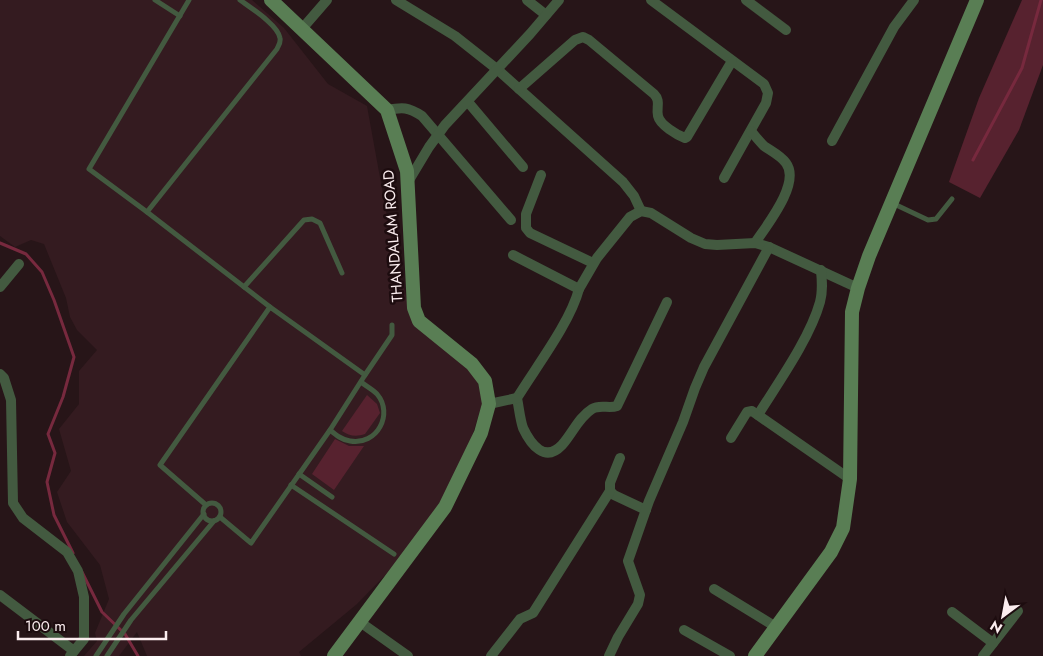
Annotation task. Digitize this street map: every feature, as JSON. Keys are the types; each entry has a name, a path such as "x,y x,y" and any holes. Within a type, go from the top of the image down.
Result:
{"street":[{"path":"271,0 388,110 411,109 422,116 511,220"},
{"path":"301,30 326,0"},
{"path":"396,0 455,36 498,70 623,182 634,196 641,211"},
{"path":"528,0 546,15"},
{"path":"408,182 438,134 498,70 559,0"},
{"path":"651,0 764,84 768,93 766,103 724,178"},
{"path":"832,141 894,27 914,0"},
{"path":"755,656 831,552 843,528 850,479 852,312 858,288 869,256 977,0"},
{"path":"751,1 786,30"},
{"path":"519,89 575,40 583,38 589,40 657,97 659,101 658,119 685,138 732,61"},
{"path":"468,102 523,167"},
{"name":"THANDALAM ROAD","path":"388,110 407,171 414,308 419,321 477,370 485,381 490,404"},
{"path":"751,131 765,147 781,157 787,164 791,174 788,187 779,205 755,243"},
{"path":"541,176 526,214 526,228 530,233 593,263"},
{"path":"667,302 618,406 592,408 562,445 553,452 544,453 534,446 523,427 517,398 564,323 593,263 630,217 641,211 651,212 691,238 705,244 755,243 770,246 858,288"},
{"path":"609,656 638,604 640,595 628,561 646,510 704,367 770,246"},
{"path":"513,255 579,289"},
{"path":"0,287 19,264"},
{"path":"758,415 809,328 820,302 822,288 821,270"},
{"path":"0,374 4,378 11,400 13,503 23,518 67,552 78,571 84,597 84,639 72,653 0,595"},
{"path":"334,656 445,507 481,433 490,404 517,398"},
{"path":"731,438 747,412 752,411 850,479"},
{"path":"491,656 520,619 533,613 610,491 610,483 620,458"},
{"path":"610,491 646,510"},
{"path":"714,589 776,627"},
{"path":"983,656 1018,611"},
{"path":"952,612 993,643"},
{"path":"360,622 408,656"},
{"path":"684,630 730,656"}],"lane":[{"path":"155,0 180,16"},
{"path":"189,0 89,169 270,307 365,375"},
{"path":"147,212 277,50 280,37 266,20 240,0"},
{"path":"892,203 928,220 936,219 952,199"},
{"path":"244,287 304,220 312,219 320,223 342,273"},
{"path":"206,506 160,465 270,307"},
{"path":"220,517 251,543 330,430 392,335 392,326"},
{"path":"330,430 345,440 355,442 370,438 380,427 384,412 382,402 376,393 361,382"},
{"path":"299,474 332,497"},
{"path":"291,485 394,554"},
{"path":"96,656 124,614 204,514 206,506 212,503 219,506 220,517 214,521 131,620 107,656"},
{"path":"204,514 209,520 214,521"},
{"path":"124,614 131,620"}],"shaded area":[{"path":"0,0 252,0 284,28 328,84 367,106 393,249 413,321 467,365 486,391 469,446 443,498 398,562 357,604 299,652 301,656 147,656 137,632 119,656 84,656 97,641 95,633 109,599 100,565 67,522 57,492 71,471 59,429 79,404 79,371 97,350 77,330 70,317 66,298 44,244 31,240 15,247 0,236"},
{"path":"1022,0 1043,0 1043,65 1019,130 980,198 949,182 979,98"},
{"path":"367,395 377,404 380,413 365,434 353,436 342,431"},
{"path":"335,439 349,446 364,446 334,490 312,474"}],"waterway":[{"path":"973,160 1022,68 1041,0"},
{"path":"0,243 26,254 42,272 74,357 63,397 48,434 55,453 47,482 54,515 73,553"},
{"path":"82,572 102,612 125,634 138,656"}]}
